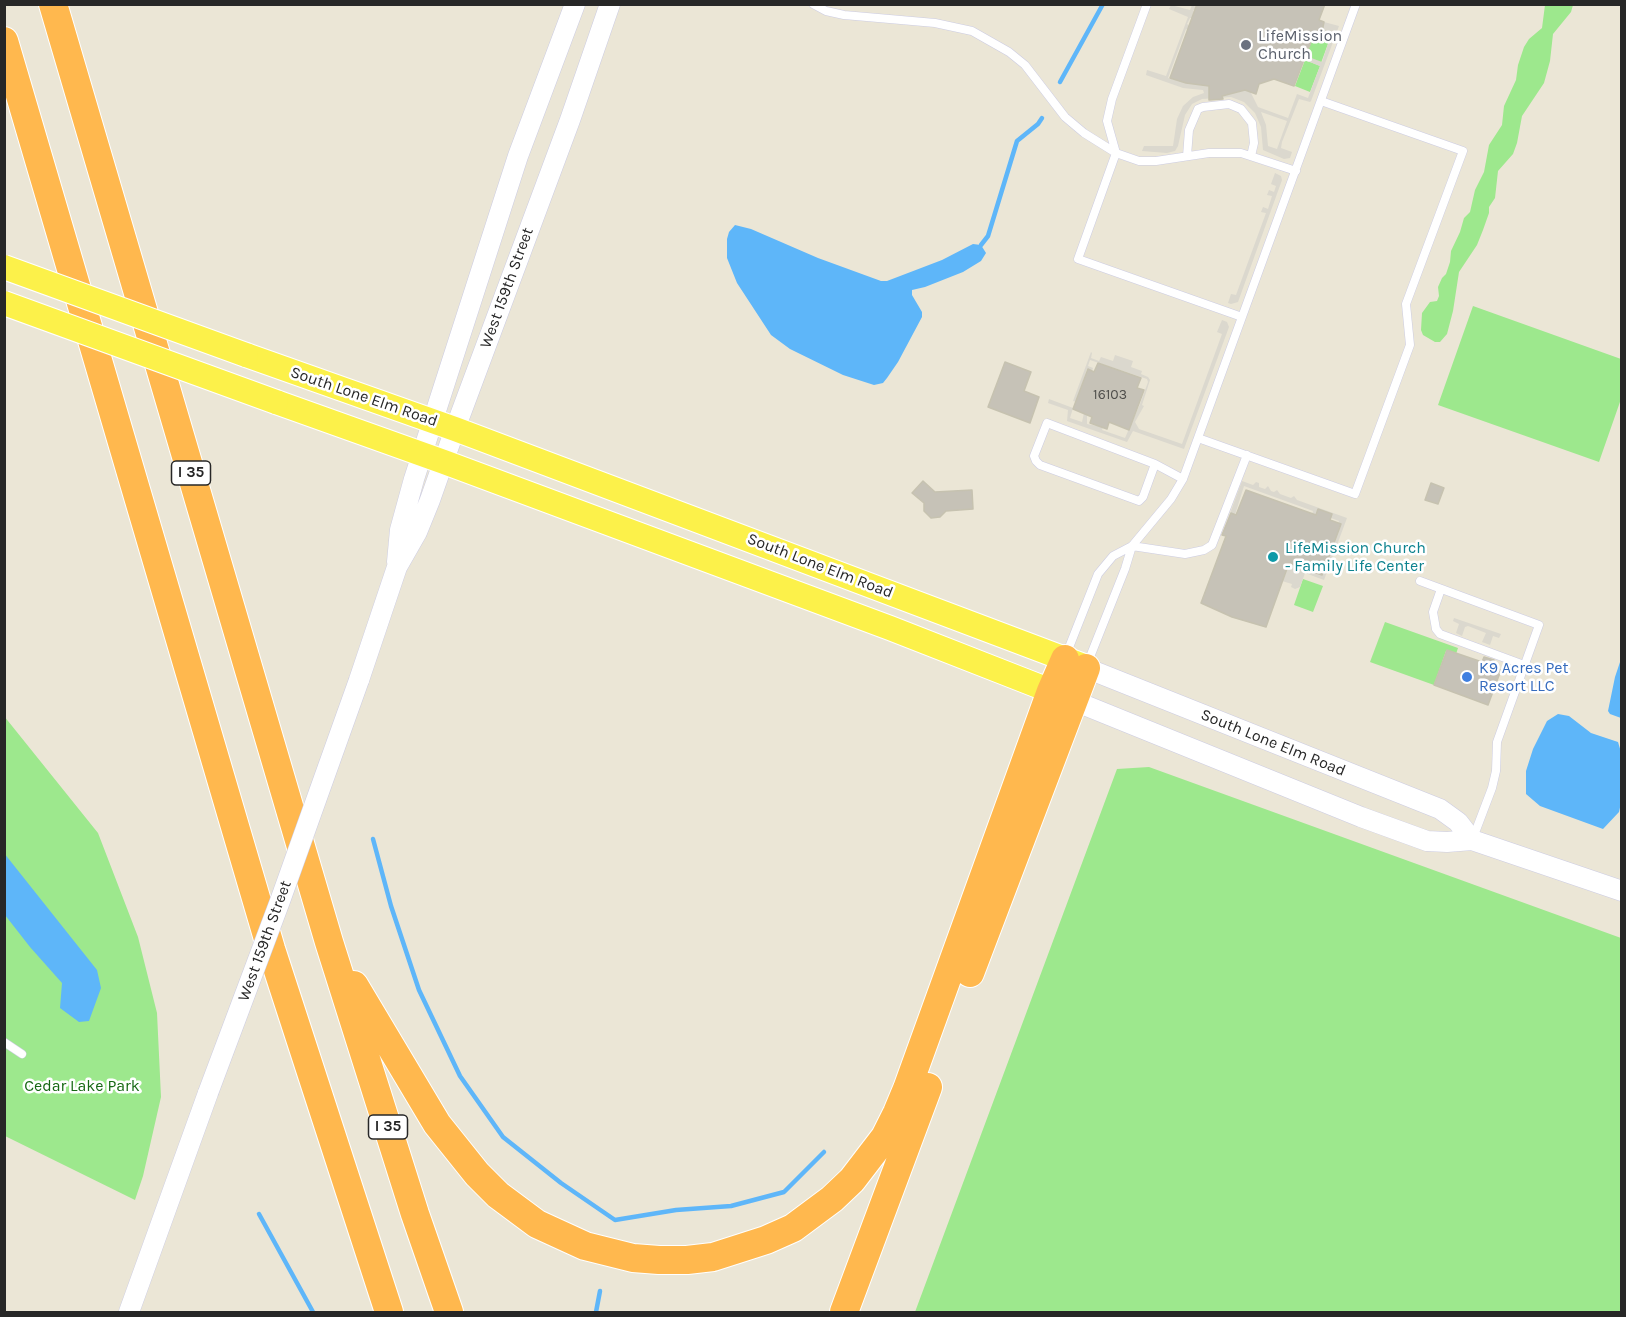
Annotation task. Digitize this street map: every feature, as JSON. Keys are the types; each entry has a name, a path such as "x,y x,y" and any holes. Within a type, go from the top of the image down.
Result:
{"highway":[{"name":"I 35","path":"53,4 329,942 415,1214 449,1312"},
{"path":"4,41 271,949 389,1312"},
{"path":"4,79 26,111"},
{"path":"329,942 437,1124 477,1174 516,1210 560,1236 585,1246 633,1258 687,1260 713,1257 738,1250 793,1228 813,1214 852,1180 885,1137 908,1089 1075,663"},
{"path":"844,1312 1061,696"}],"main road":[{"name":"South Lone Elm Road","path":"4,267 443,425 1075,663"},
{"name":"South Lone Elm Road","path":"4,303 433,458 890,628 1061,696"}],"street":[{"name":"West 159th Street","path":"129,1312 280,902 397,567 417,532 433,458 518,156 575,4"},
{"name":"West 159th Street","path":"443,425 566,131 610,4"},
{"name":"South Lone Elm Road","path":"1075,663 1440,809 1458,822 1472,840"},
{"name":"South Lone Elm Road","path":"1061,696 1361,817 1427,841 1447,843 1472,840 1619,888"}],"lane":[{"path":"813,4 826,11 844,15 935,23 972,31 1009,52 1025,65 1065,117 1083,133 1116,153 1139,160 1165,161 1224,152 1241,153 1296,171"},
{"path":"1147,4 1112,99 1107,121 1116,153 1078,259 1242,317"},
{"path":"1075,663 1098,574 1113,556 1132,546 1171,499 1183,479 1356,4"},
{"path":"1198,438 1354,494 1410,345 1406,304 1463,151 1322,101"},
{"path":"1187,156 1189,130 1198,109 1229,104 1241,109 1252,123 1254,143 1251,156"},
{"path":"1155,464 1143,497 1139,501 1040,465 1034,456 1047,423 1155,464 1183,479"},
{"path":"1132,546 1185,554 1204,550 1212,545 1216,540 1247,455"},
{"path":"1075,663 1125,569 1132,546"},
{"path":"1420,581 1539,626 1497,742 1496,771 1492,788 1472,840"},
{"path":"1441,589 1433,612 1440,634 1524,664"},
{"path":"4,1042 22,1054"}],"green space":[{"path":"1545,5 1573,5 1571,12 1553,34 1550,61 1544,83 1522,116 1513,154 1498,171 1495,198 1489,207 1489,213 1477,245 1459,272 1447,334 1440,342 1435,342 1423,335 1422,313 1430,302 1437,301 1439,296 1438,287 1446,274 1451,251 1464,218 1470,212 1475,190 1484,172 1489,145 1502,125 1504,106 1516,80 1524,47 1529,39 1542,28"},
{"path":"1314,34 1329,41 1321,63 1306,56"},
{"path":"1305,60 1320,66 1310,92 1295,86"},
{"path":"1473,306 1621,359 1621,399 1599,462 1438,405"},
{"path":"1303,579 1323,586 1313,612 1294,605"},
{"path":"1385,622 1458,648 1456,654 1446,651 1434,685 1370,662"},
{"name":"Cedar Lake Park","path":"4,716 98,833 138,937 157,1013 161,1097 143,1176 135,1200 5,1136"},
{"path":"1149,767 1621,938 1621,1312 915,1312 1117,769"}],"shaded area":[{"path":"1171,5 1190,10 1192,5 1196,7 1187,24 1190,26 1188,30 1186,29 1168,78 1191,84 1222,83 1250,91 1258,107 1288,118 1297,94 1308,98 1320,66 1305,60 1306,56 1322,62 1329,41 1321,37 1324,22 1339,26 1311,101 1299,99 1282,142 1281,148 1292,152 1290,158 1284,159 1263,150 1261,127 1255,113 1244,102 1231,97 1202,99 1192,104 1185,115 1175,151 1167,153 1142,151 1144,146 1173,146 1177,119 1183,106 1193,97 1204,93 1203,90 1183,88 1146,75 1147,70 1166,76 1188,17 1169,9","holes":["1261,112 1287,121 1277,149 1268,146 1266,125"]},
{"path":"1275,173 1281,176 1282,180 1238,302 1228,303 1231,294 1236,295 1266,213 1261,212 1263,207 1268,209 1272,196 1267,195 1269,190 1274,192 1276,186 1271,184"},
{"path":"1222,320 1227,322 1229,327 1184,449 1133,431 1127,442 1067,421 1068,410 1048,403 1049,399 1073,408 1070,418 1082,422 1084,413 1087,415 1087,424 1103,427 1102,430 1125,438 1140,404 1147,379 1090,360 1088,366 1093,368 1092,371 1087,369 1076,402 1073,401 1091,352 1091,358 1099,361 1101,357 1113,361 1115,355 1133,361 1131,367 1142,371 1141,374 1150,380 1142,405 1144,406 1135,422 1139,429 1182,444 1222,334 1217,332"},
{"path":"1242,481 1253,485 1256,482 1259,483 1259,487 1265,489 1268,486 1271,491 1277,490 1280,494 1291,498 1294,496 1297,500 1347,518 1324,580 1305,573 1300,587 1295,589 1291,587 1292,584 1282,581 1289,563 1322,575 1340,525 1339,521 1312,514 1313,511 1244,486 1228,537 1222,535"},
{"path":"1454,618 1501,634 1499,638 1493,636 1490,645 1482,642 1486,633 1468,626 1465,627 1462,636 1456,633 1459,624 1453,621"}],"water":[{"path":"735,225 751,229 818,258 881,281 887,281 942,260 973,244 981,245 986,253 981,261 963,272 912,290 922,317 887,378 883,383 874,385 843,375 790,349 771,335 737,283 727,258 727,239"},
{"path":"1621,659 1622,718 1608,711"},
{"path":"1558,714 1569,716 1591,733 1618,742 1621,752 1621,803 1619,812 1603,829 1540,806 1526,794 1526,771 1533,749 1547,721"},
{"path":"4,853 97,970 101,988 89,1021 79,1022 60,1008 62,983 5,915"}],"building":[{"name":"LifeMission Church","path":"1197,4 1325,4 1319,20 1324,22 1321,37 1314,34 1294,86 1274,79 1259,84 1256,94 1245,90 1222,96 1223,99 1209,100 1209,86 1170,78"},
{"path":"1005,362 1031,372 1024,391 1039,397 1030,423 988,407"},
{"path":"1098,363 1141,378 1137,388 1144,390 1129,430 1109,422 1107,429 1090,423 1092,417 1073,409 1088,369 1094,372"},
{"path":"923,481 935,492 972,490 973,509 946,511 940,517 931,518 924,511 924,503 912,493"},
{"path":"1431,483 1444,488 1438,504 1425,500"},
{"name":"LifeMission Church - Family Life Center","path":"1246,490 1316,515 1318,509 1332,514 1330,520 1341,524 1322,575 1289,563 1266,627 1232,617 1201,603 1226,536 1222,535 1231,513 1236,515"},
{"name":"K9 Acres Pet Resort LLC","path":"1447,650 1482,662 1484,657 1494,660 1492,667 1501,670 1488,705 1434,685"}],"waterway":[{"path":"1060,82 1103,4"},
{"path":"981,245 988,236 1017,141 1042,118"},
{"path":"373,839 391,906 419,990 460,1076 503,1137 561,1183 615,1220 676,1210 731,1206 784,1192 824,1152"},
{"path":"259,1214 313,1312"},
{"path":"596,1312 600,1291"}],"place":[{"name":"LifeMission Church","path":"1246,45"},
{"name":"LifeMission Church - Family Life Center","path":"1273,557"},
{"name":"K9 Acres Pet Resort LLC","path":"1467,677"}]}
